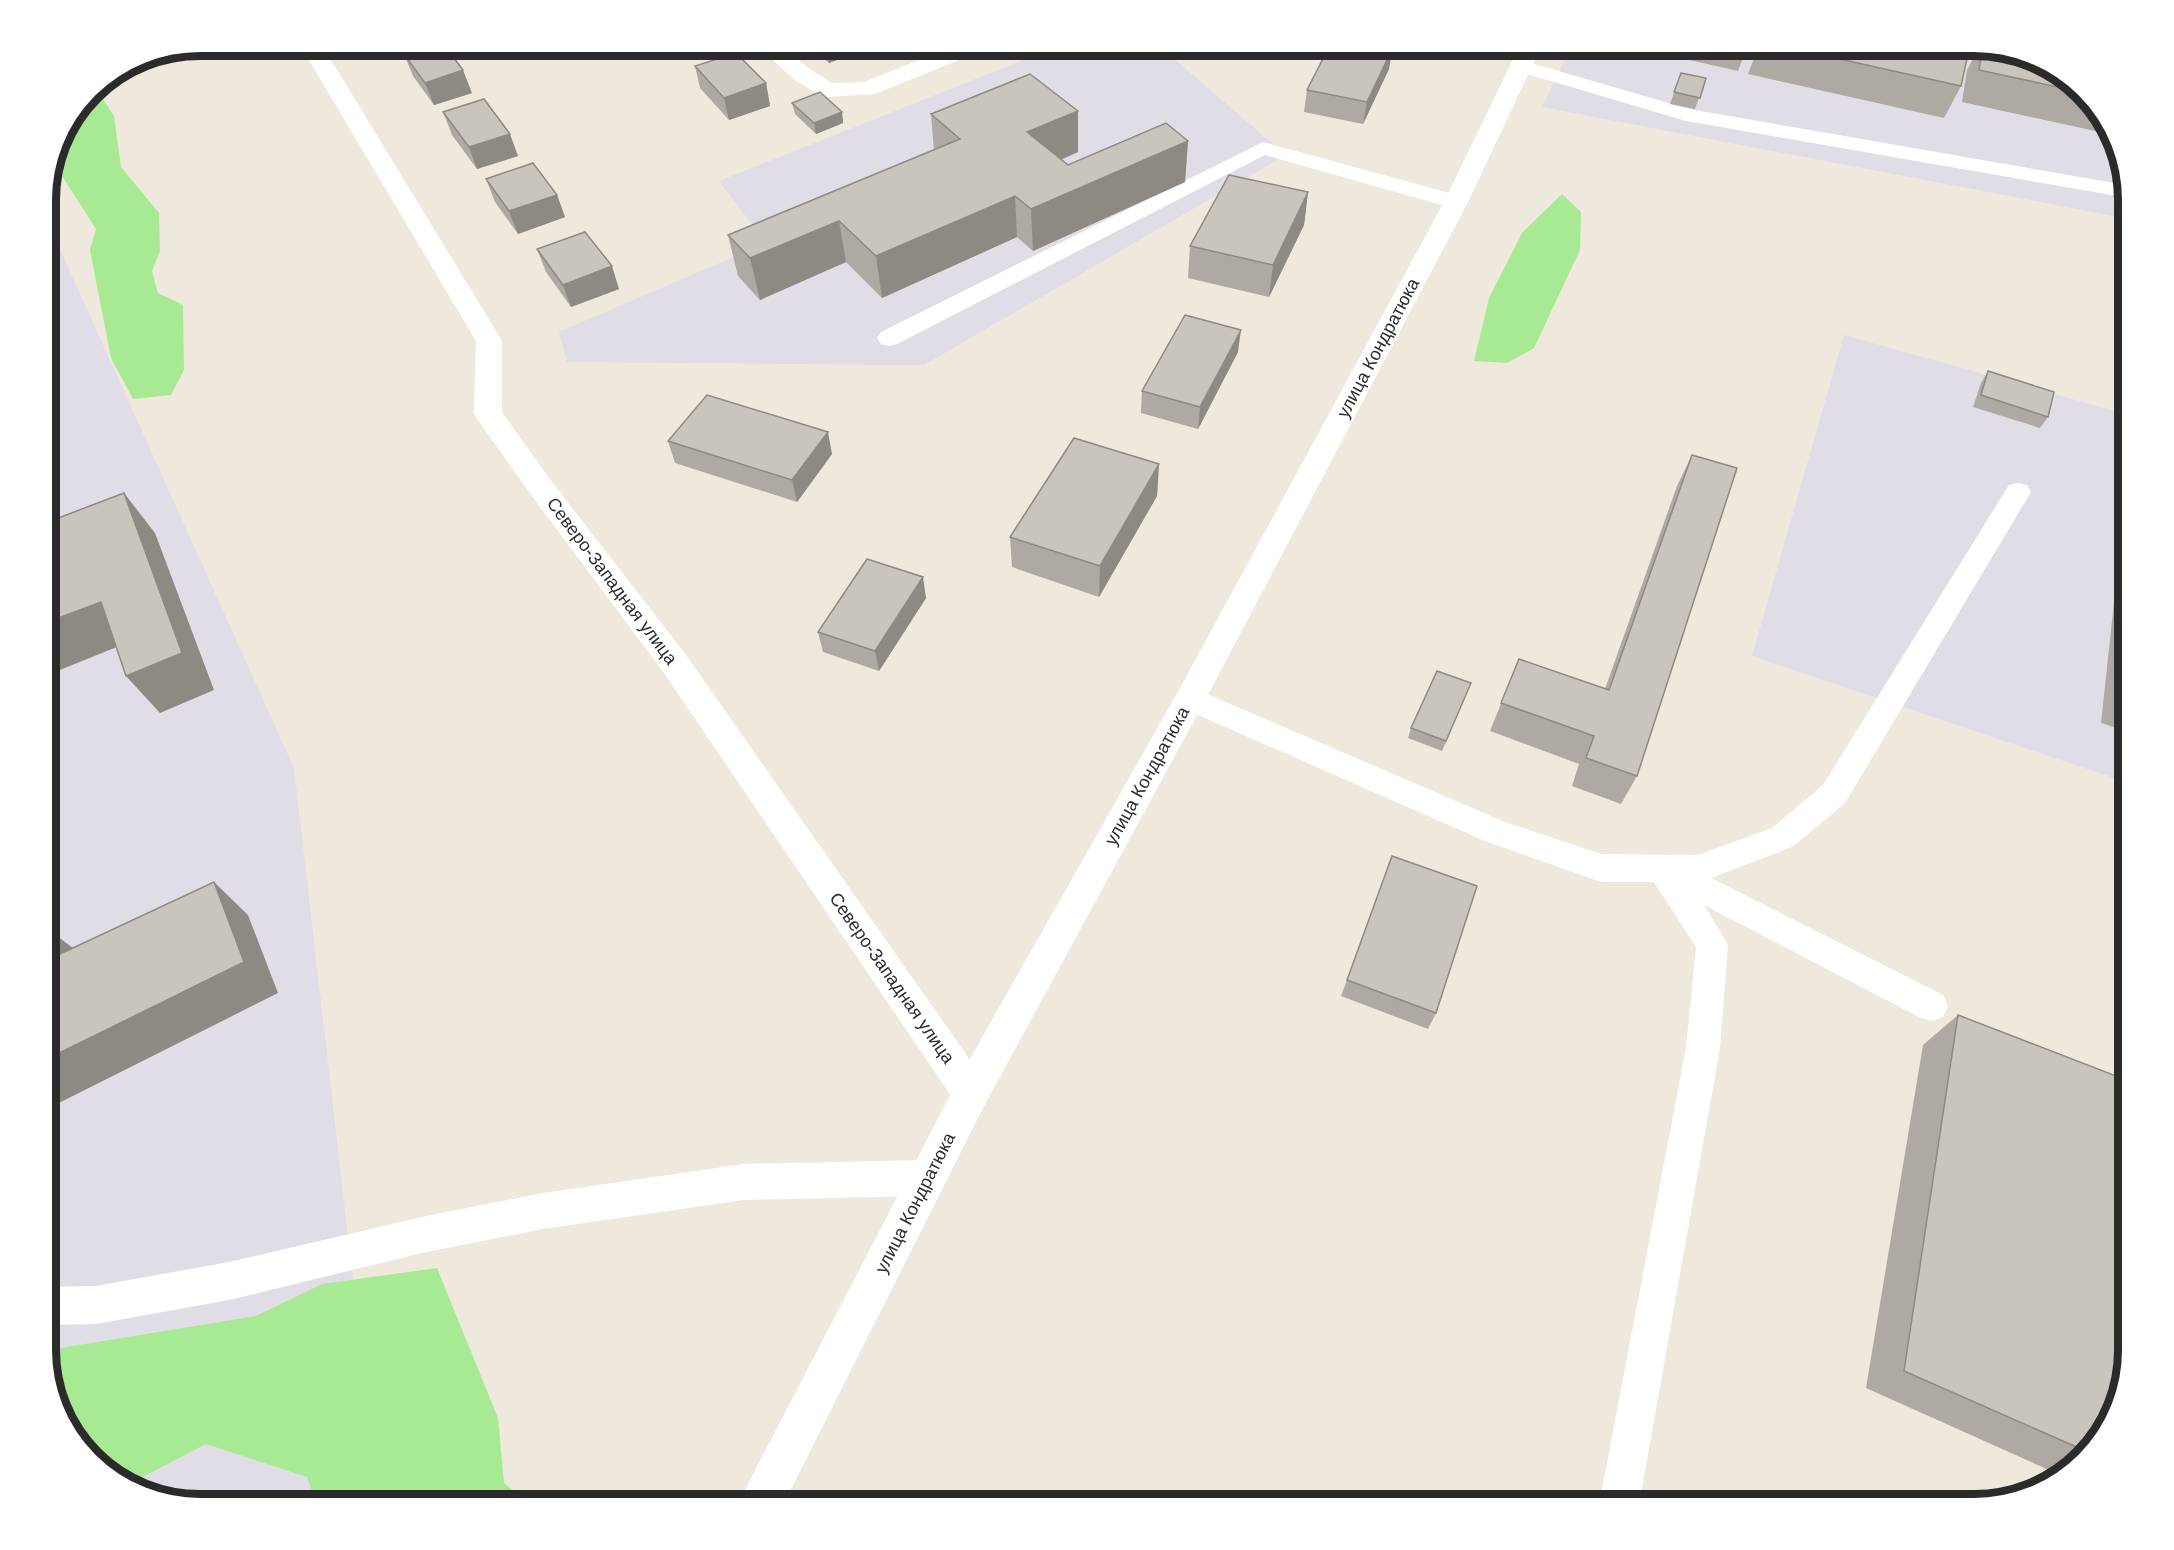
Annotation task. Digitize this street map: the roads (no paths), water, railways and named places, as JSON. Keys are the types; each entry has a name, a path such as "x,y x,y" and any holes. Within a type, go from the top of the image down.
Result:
{"street":[{"name":"Северо-Западная улица","path":"318,56 489,341 488,413 539,485 675,664 971,1093"},
{"path":"780,56 803,75 827,90 867,89 949,56"},
{"name":"улица Кондратюка","path":"765,1494 971,1093 1190,699 1456,202 1526,56"}],"lane":[{"path":"1526,56 1686,115 2118,190"},
{"path":"889,338 1263,148 1456,202"},
{"path":"1190,699 1496,832 1601,868 1698,869 1783,837 1834,794 2018,492"},
{"path":"1662,868 1931,1006"},
{"path":"1621,1494 1703,1048 1712,945 1662,868"},
{"path":"56,1306 96,1305 229,1281 422,1235 543,1210 744,1182 927,1178"}]}
